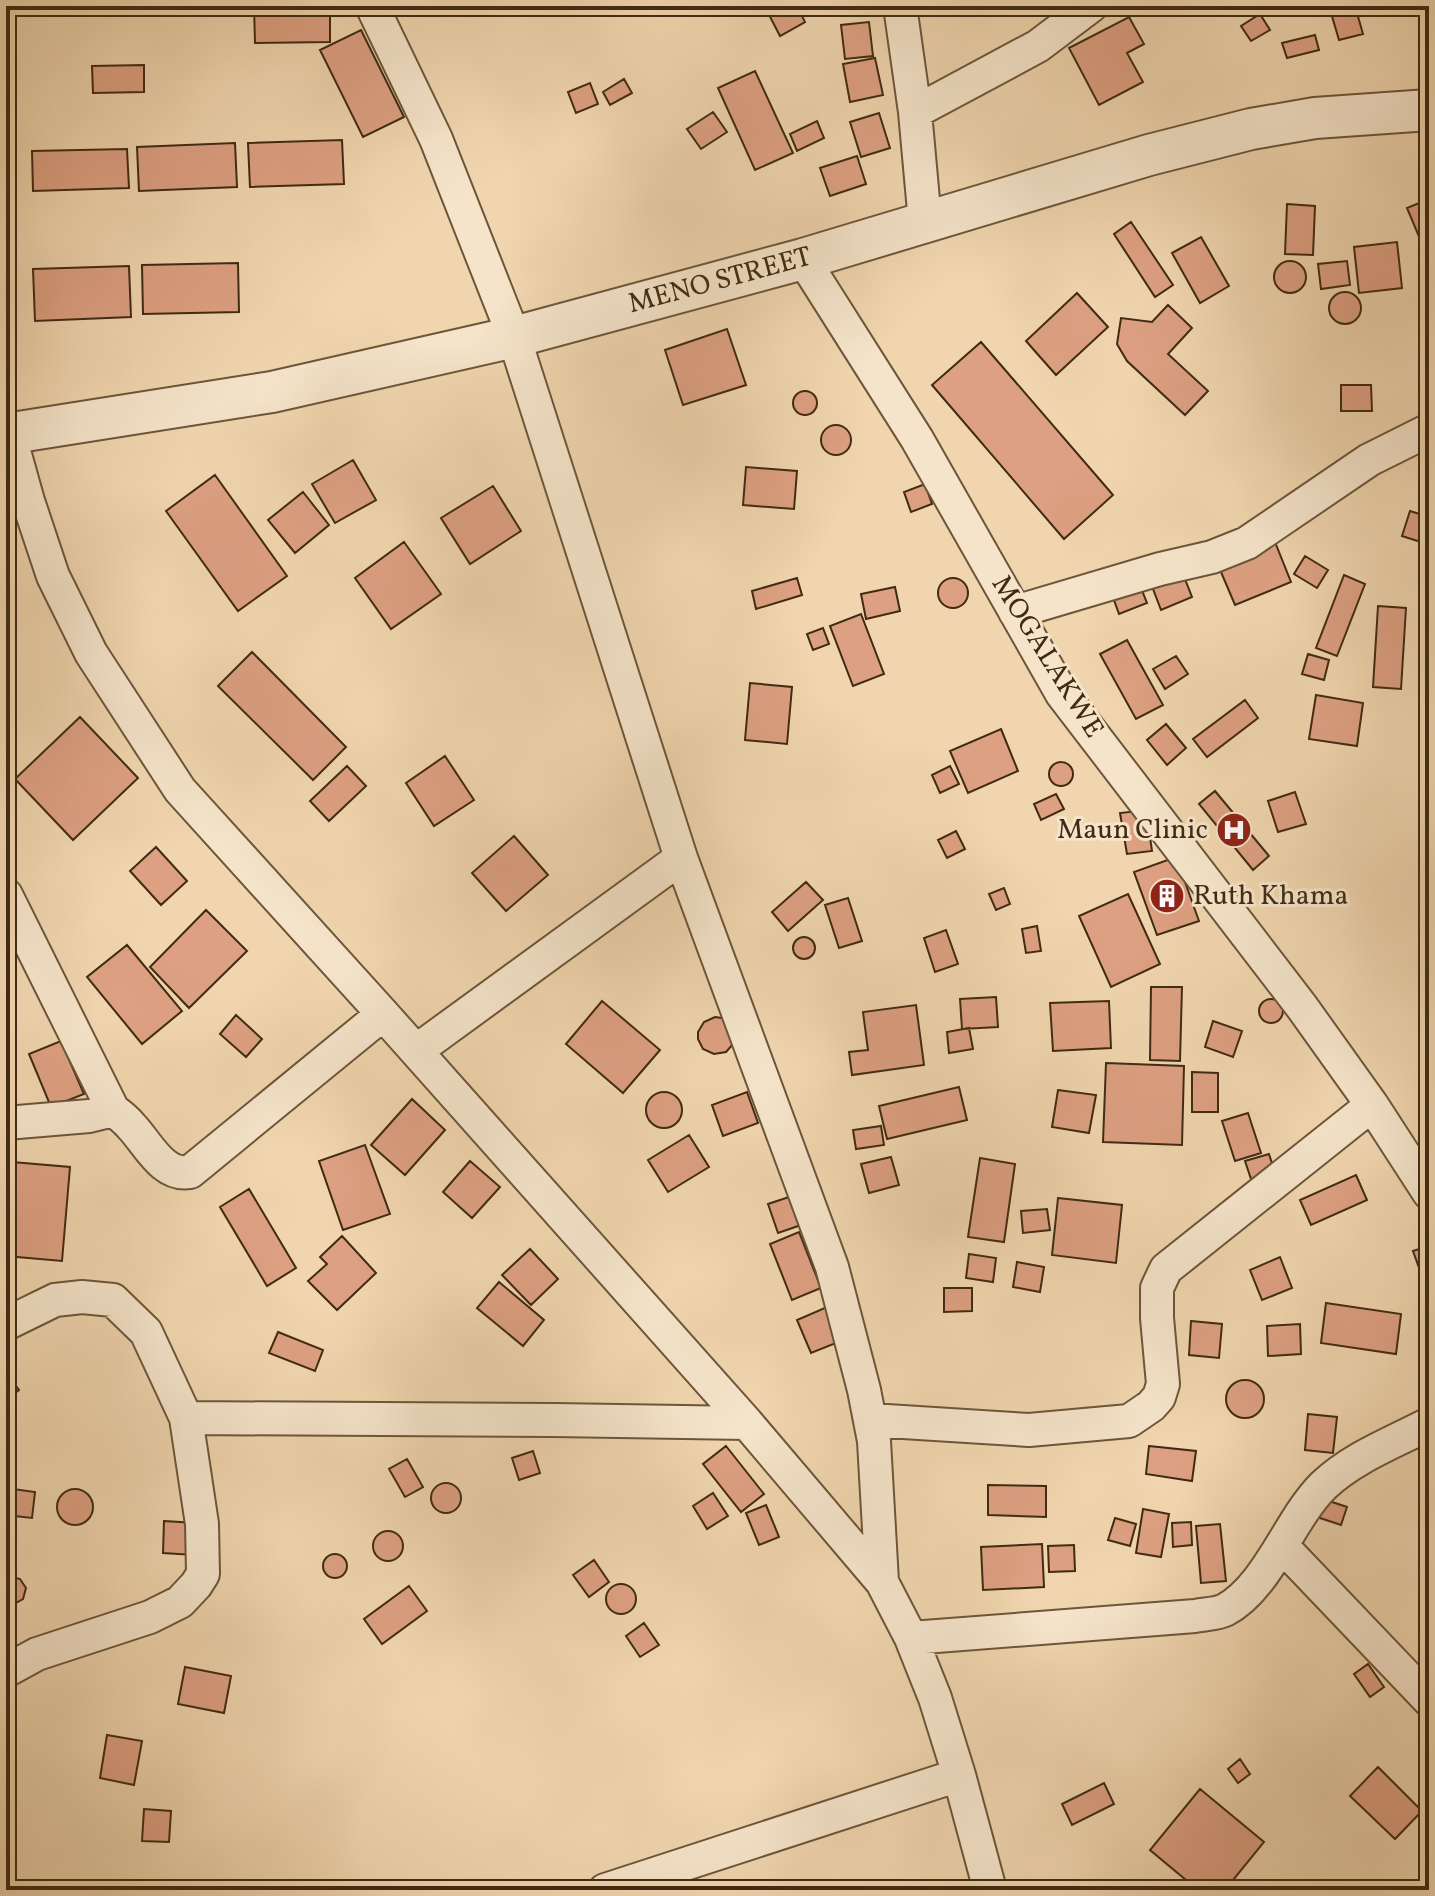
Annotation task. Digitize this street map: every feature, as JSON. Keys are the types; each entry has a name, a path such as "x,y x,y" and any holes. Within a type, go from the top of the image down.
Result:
{"street":[{"path":"372,6 436,139 514,337 681,858 832,1267 871,1420 882,1582"},
{"path":"900,6 915,112 925,222"},
{"path":"915,112 1038,46 1091,6"},
{"name":"MENO STREET","path":"7,432 272,392 514,337 803,259 1149,155 1251,129 1315,118 1429,110"},
{"name":"MOGALAKWE","path":"803,259 917,439 1062,694 1302,1007 1372,1105 1429,1193"},
{"path":"1015,612 1227,552 1247,543 1369,460 1429,430"},
{"path":"7,432 53,576 91,653 180,790 747,1423 882,1582 911,1638 935,1698 990,1890"},
{"path":"416,1051 681,858"},
{"path":"6,895 113,1110 133,1127 170,1170 180,1174 190,1172 383,1014"},
{"path":"871,1420 1029,1430 1129,1421 1151,1406 1159,1397 1163,1384 1157,1288 1166,1269 1372,1105"},
{"path":"6,1123 89,1116 113,1110"},
{"path":"6,1324 55,1300 82,1297 113,1300 146,1332 186,1418 202,1524 203,1574 180,1602 150,1617 37,1654 6,1671"},
{"path":"186,1418 747,1423"},
{"path":"911,1638 1195,1616 1223,1611 1247,1593 1324,1485 1354,1463 1429,1424"},
{"path":"1282,1546 1429,1700"},
{"path":"605,1890 959,1775"}],"building":[{"path":"254,6 330,6 330,42 255,43"},
{"path":"797,6 805,22 780,36 766,9"},
{"path":"1329,6 1355,6 1363,34 1339,40"},
{"path":"1260,14 1270,30 1251,41 1241,26"},
{"path":"1129,17 1144,44 1127,53 1143,82 1099,105 1069,48"},
{"path":"869,22 873,56 845,59 841,25"},
{"path":"361,30 404,117 363,137 320,50"},
{"path":"1315,35 1319,50 1287,58 1282,43"},
{"path":"875,58 883,95 850,102 843,64"},
{"path":"144,65 144,92 93,93 92,66"},
{"path":"755,71 793,153 755,170 718,88"},
{"path":"624,79 632,93 610,105 603,92"},
{"path":"590,83 598,104 576,113 568,92"},
{"path":"713,112 727,132 701,149 687,129"},
{"path":"879,113 890,148 861,157 850,122"},
{"path":"817,121 824,138 797,151 790,134"},
{"path":"342,140 344,184 250,187 248,143"},
{"path":"235,143 237,187 139,191 137,147"},
{"path":"127,149 129,188 33,191 32,151"},
{"path":"857,156 866,184 830,196 820,168"},
{"path":"1429,199 1429,258 1428,258 1407,208"},
{"path":"1287,204 1315,206 1313,255 1285,254"},
{"path":"1131,222 1173,285 1155,297 1114,234"},
{"path":"1201,237 1229,286 1200,303 1172,253"},
{"path":"1397,242 1402,288 1359,293 1354,247"},
{"path":"1290,261 1301,266 1306,277 1301,288 1290,293 1279,288 1274,277 1279,266"},
{"path":"1347,261 1350,285 1321,289 1318,264"},
{"path":"238,263 239,312 143,314 142,265"},
{"path":"129,266 131,317 35,321 33,269"},
{"path":"1345,292 1356,297 1361,308 1356,319 1345,324 1334,319 1329,308 1334,297"},
{"path":"1077,293 1108,327 1056,375 1026,341"},
{"path":"1168,305 1192,328 1168,354 1208,391 1185,415 1127,361 1117,344 1121,318 1152,322"},
{"path":"727,329 746,385 683,405 665,350"},
{"path":"981,342 1113,495 1064,539 932,385"},
{"path":"1341,385 1371,385 1372,411 1341,411"},
{"path":"805,391 813,395 817,403 813,411 805,415 797,411 793,403 797,395"},
{"path":"836,425 847,429 851,440 847,451 836,455 825,451 821,440 825,429"},
{"path":"353,460 376,500 335,523 312,484"},
{"path":"746,467 797,471 794,509 743,505"},
{"path":"215,475 287,576 238,611 166,511"},
{"path":"925,484 932,504 911,512 904,492"},
{"path":"493,486 521,531 470,564 441,518"},
{"path":"303,492 329,525 295,553 268,520"},
{"path":"1410,511 1429,517 1427,544 1402,536"},
{"path":"404,542 441,594 391,629 355,578"},
{"path":"1275,542 1291,582 1235,605 1218,565"},
{"path":"1305,556 1328,570 1317,588 1294,574"},
{"path":"1181,569 1192,597 1161,610 1150,581"},
{"path":"1344,575 1365,584 1337,656 1316,648"},
{"path":"797,578 802,595 756,609 752,591"},
{"path":"953,578 959,579 967,587 967,599 959,607 953,608 947,607 939,599 938,593 939,587 947,579"},
{"path":"1137,578 1147,603 1119,614 1110,589"},
{"path":"895,587 900,611 866,619 861,594"},
{"path":"1378,606 1406,608 1401,689 1373,687"},
{"path":"861,614 884,674 853,686 830,626"},
{"path":"823,628 829,644 813,650 807,634"},
{"path":"1127,640 1163,705 1136,719 1100,654"},
{"path":"252,652 346,747 313,780 218,686"},
{"path":"1308,654 1329,660 1324,680 1302,674"},
{"path":"1176,656 1188,674 1165,689 1153,669"},
{"path":"750,683 792,687 787,744 745,740"},
{"path":"1316,695 1363,703 1357,746 1309,739"},
{"path":"1245,700 1258,718 1207,757 1193,739"},
{"path":"80,717 138,778 73,840 15,779"},
{"path":"1166,724 1186,748 1167,765 1147,740"},
{"path":"1001,729 1018,771 968,793 950,751"},
{"path":"445,756 474,800 434,826 406,783"},
{"path":"1056,762 1066,762 1073,769 1073,779 1066,786 1056,786 1049,779 1049,769"},
{"path":"347,766 366,786 329,821 310,801"},
{"path":"950,766 959,784 940,793 932,775"},
{"name":"Maun Clinic","path":"1215,791 1269,856 1253,870 1199,804"},
{"path":"1295,792 1306,824 1278,832 1268,801"},
{"path":"1056,794 1064,809 1041,820 1034,804"},
{"path":"1146,810 1152,851 1127,854 1120,813"},
{"path":"956,831 965,849 947,858 938,840"},
{"path":"514,836 548,875 506,911 472,873"},
{"path":"156,847 187,881 161,905 130,871"},
{"name":"Ruth Khama","path":"1176,857 1199,921 1157,935 1134,872"},
{"path":"806,882 823,900 788,931 772,912"},
{"path":"1004,888 1010,904 996,910 989,894"},
{"path":"1128,894 1160,964 1111,987 1079,916"},
{"path":"848,898 862,941 839,948 825,905"},
{"path":"206,910 247,951 189,1008 150,967"},
{"path":"1037,926 1041,951 1026,953 1022,929"},
{"path":"946,930 958,964 935,972 924,938"},
{"path":"804,937 812,940 815,948 812,956 804,959 796,956 793,948 796,940"},
{"path":"127,945 182,1011 142,1044 87,977"},
{"path":"1151,987 1182,987 1180,1061 1150,1060"},
{"path":"996,997 998,1027 962,1029 960,999"},
{"path":"1266,999 1276,999 1283,1006 1283,1016 1276,1023 1266,1023 1259,1016 1259,1006"},
{"path":"602,1001 660,1050 623,1093 566,1044"},
{"path":"1109,1001 1111,1048 1053,1051 1050,1003"},
{"path":"916,1005 924,1065 852,1075 849,1052 868,1050 863,1012"},
{"path":"236,1015 262,1039 246,1057 220,1034"},
{"path":"715,1017 727,1021 734,1043 726,1052 714,1054 703,1049 698,1032 704,1022"},
{"path":"1213,1021 1242,1031 1233,1057 1205,1047"},
{"path":"969,1028 973,1049 949,1053 947,1032"},
{"path":"61,1041 84,1094 51,1107 29,1054"},
{"path":"1106,1063 1184,1066 1182,1145 1103,1142"},
{"path":"1192,1072 1218,1073 1218,1112 1192,1112"},
{"path":"959,1087 967,1120 887,1139 879,1106"},
{"path":"1058,1090 1096,1095 1089,1133 1052,1127"},
{"path":"664,1092 677,1097 682,1110 677,1123 664,1128 651,1123 646,1110 651,1097"},
{"path":"747,1092 758,1123 723,1136 712,1105"},
{"path":"412,1099 445,1130 405,1175 371,1145"},
{"path":"1248,1113 1261,1153 1235,1161 1222,1121"},
{"path":"881,1126 884,1145 856,1149 853,1130"},
{"path":"689,1135 709,1167 668,1192 648,1160"},
{"path":"365,1145 390,1214 343,1230 319,1161"},
{"path":"1269,1154 1275,1173 1251,1179 1245,1161"},
{"path":"891,1157 899,1185 869,1193 861,1164"},
{"path":"980,1158 1015,1164 1004,1242 968,1237"},
{"path":"470,1161 500,1187 472,1218 443,1192"},
{"path":"12,1162 70,1167 62,1261 6,1256"},
{"path":"1356,1175 1367,1200 1311,1225 1300,1200"},
{"path":"249,1189 296,1268 267,1286 220,1207"},
{"path":"792,1196 801,1225 778,1233 768,1204"},
{"path":"1058,1198 1122,1205 1116,1263 1052,1255"},
{"path":"1047,1209 1050,1230 1023,1233 1021,1211"},
{"path":"799,1232 821,1288 792,1300 770,1244"},
{"path":"342,1236 376,1273 337,1310 308,1281 327,1264 320,1257"},
{"path":"1429,1246 1429,1277 1423,1279 1413,1251"},
{"path":"530,1249 558,1279 531,1305 502,1275"},
{"path":"969,1254 996,1258 993,1282 966,1278"},
{"path":"1280,1257 1292,1288 1262,1300 1250,1270"},
{"path":"1017,1262 1044,1267 1040,1292 1013,1287"},
{"path":"499,1282 544,1320 523,1346 477,1308"},
{"path":"944,1288 972,1288 972,1311 944,1312"},
{"path":"1326,1303 1401,1314 1396,1354 1321,1343"},
{"path":"827,1307 841,1341 811,1353 797,1320"},
{"path":"1191,1321 1222,1324 1219,1358 1189,1355"},
{"path":"1300,1324 1301,1354 1268,1356 1267,1326"},
{"path":"278,1332 323,1350 315,1371 269,1353"},
{"path":"6,1372 19,1390 6,1400"},
{"path":"1245,1380 1258,1386 1264,1399 1258,1412 1245,1418 1232,1412 1226,1399 1232,1386"},
{"path":"1308,1414 1337,1417 1333,1453 1305,1450"},
{"path":"726,1446 764,1494 741,1512 703,1464"},
{"path":"1149,1446 1196,1451 1192,1481 1146,1474"},
{"path":"533,1451 540,1473 519,1480 512,1458"},
{"path":"407,1459 423,1487 405,1497 389,1469"},
{"path":"446,1483 457,1487 461,1498 457,1509 446,1513 435,1509 431,1498 435,1487"},
{"path":"988,1485 1046,1486 1046,1517 988,1515"},
{"path":"6,1488 35,1492 32,1518 6,1515"},
{"path":"75,1489 88,1494 93,1507 88,1520 75,1525 62,1520 57,1507 62,1494"},
{"path":"713,1493 728,1516 707,1529 693,1506"},
{"path":"1323,1499 1347,1507 1341,1525 1317,1517"},
{"path":"766,1505 779,1537 759,1545 746,1513"},
{"path":"1143,1509 1169,1514 1161,1557 1136,1553"},
{"path":"1115,1518 1136,1524 1130,1546 1108,1540"},
{"path":"164,1521 196,1523 194,1555 163,1553"},
{"path":"1191,1522 1192,1545 1173,1547 1172,1523"},
{"path":"1220,1524 1226,1581 1201,1583 1196,1526"},
{"path":"388,1531 399,1535 403,1546 399,1557 388,1561 377,1557 373,1546 377,1535"},
{"path":"1042,1544 1044,1587 983,1590 981,1547"},
{"path":"1074,1545 1075,1571 1049,1572 1048,1546"},
{"path":"330,1554 340,1554 347,1561 347,1571 340,1578 330,1578 323,1571 323,1561"},
{"path":"594,1560 609,1582 589,1597 573,1575"},
{"path":"6,1577 20,1579 26,1588 23,1599 14,1604 6,1602"},
{"path":"621,1584 632,1588 636,1599 632,1610 621,1614 610,1610 606,1599 610,1588"},
{"path":"409,1586 427,1611 382,1644 364,1619"},
{"path":"644,1623 659,1645 640,1657 626,1636"},
{"path":"1368,1664 1384,1687 1370,1697 1354,1674"},
{"path":"185,1667 231,1676 224,1713 178,1704"},
{"path":"107,1735 142,1741 134,1785 100,1778"},
{"path":"1240,1759 1250,1774 1238,1783 1228,1769"},
{"path":"1378,1767 1422,1811 1395,1839 1350,1796"},
{"path":"1104,1783 1114,1804 1072,1825 1062,1804"},
{"path":"1200,1789 1264,1842 1225,1890 1198,1890 1150,1850"},
{"path":"144,1809 171,1811 169,1842 142,1841"}],"place":[{"name":"Maun Clinic","path":"1234,830"},
{"name":"Ruth Khama","path":"1167,896"}]}
